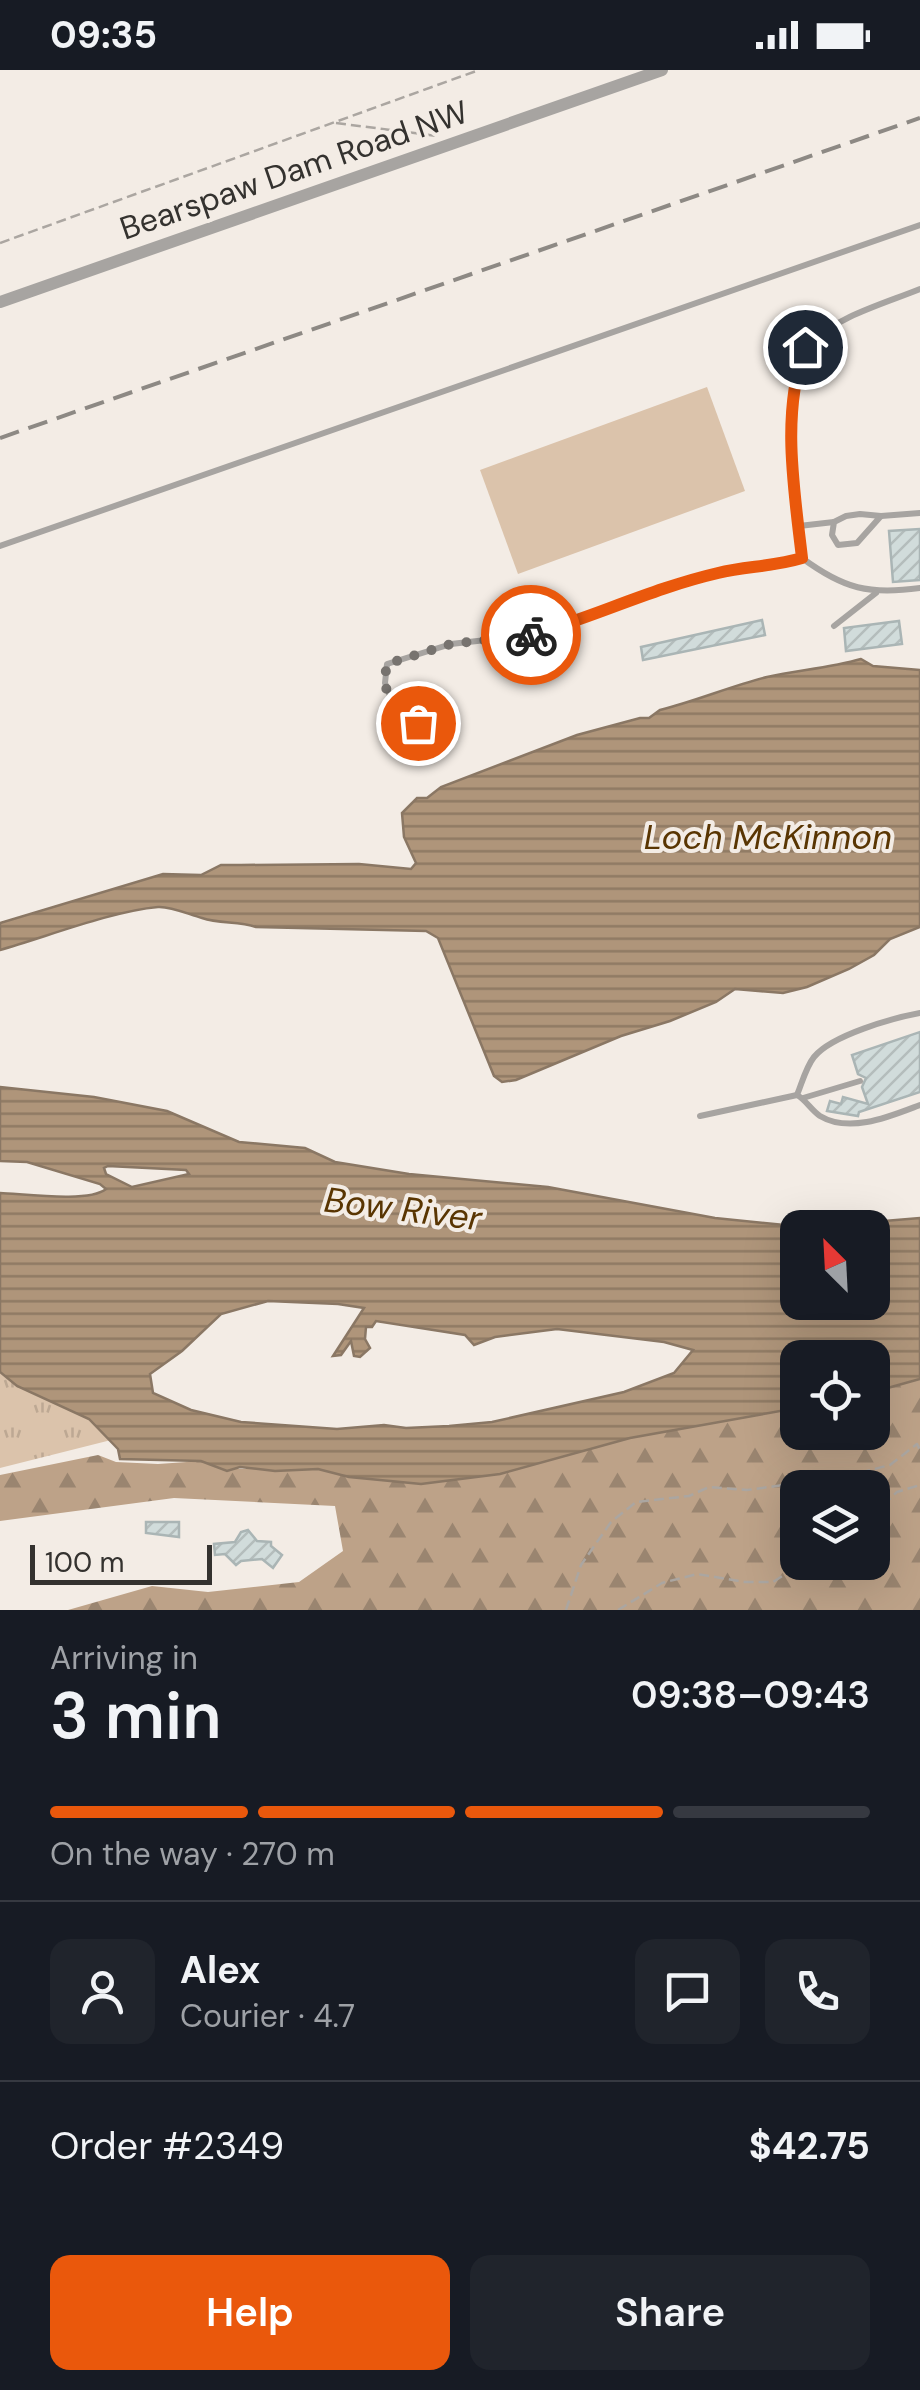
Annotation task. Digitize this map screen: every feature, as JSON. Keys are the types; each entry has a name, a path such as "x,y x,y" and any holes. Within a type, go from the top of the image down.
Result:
{"street":[{"name":"Bearspaw Dam Road NW","path":"0,302 662,70"}],"lane":[{"path":"0,546 920,224"},
{"path":"920,290 833,324 805,347 794,378 792,464 802,558 827,576 852,587 877,592 920,588"},
{"path":"799,526 834,522 852,515 920,513"},
{"path":"834,522 834,541 850,546 881,516"},
{"path":"418,723 400,722 384,683 387,664 451,644 529,635 639,595 722,572 773,567 802,558"},
{"path":"834,626 877,592"},
{"path":"800,1096 814,1056 841,1039 897,1017 920,1013"},
{"path":"700,1116 860,1081"},
{"path":"800,1096 817,1114 840,1124 889,1117 920,1105"}],"path":[{"path":"0,242 479,70"},
{"path":"334,123 464,139"},
{"path":"566,1610 581,1564 599,1536 636,1502 689,1496 709,1487 747,1490 843,1476 890,1465 917,1444 920,1450"},
{"path":"890,1499 898,1492 920,1485"},
{"path":"618,1610 662,1583 697,1574 745,1582 773,1582 780,1577"}],"green space":[{"path":"707,387 745,491 518,574 480,470"},
{"path":"0,1364 123,1437 0,1468"},
{"path":"920,1379 920,1610 68,1610 152,1586 208,1592 299,1582 343,1551 335,1506 174,1498 0,1521 0,1475 98,1455 116,1462 201,1461 232,1469 318,1469 421,1484 500,1474 630,1438 780,1411 780,1450 890,1450 890,1387"}],"water":[{"name":"Loch McKinnon","path":"861,659 873,666 920,670 920,927 890,939 874,955 849,969 807,987 783,993 735,989 716,1002 670,1021 502,1082 494,1076 438,938 426,931 256,927 158,907 100,919 0,950 0,923 163,874 201,875 221,865 359,864 411,869 416,863 404,837 402,813 417,798 427,798 441,787 577,735 649,718 660,710 767,677"},
{"name":"Bow River","path":"0,1087 94,1097 167,1111 239,1142 305,1148 335,1162 409,1174 548,1187 715,1218 780,1224 780,1320 890,1320 890,1220 920,1218 920,1379 890,1387 890,1340 780,1340 780,1411 630,1438 500,1474 421,1484 349,1477 318,1469 275,1471 240,1467 227,1471 201,1461 120,1459 118,1449 89,1419 17,1386 0,1372 0,1193 72,1197 106,1189 27,1162 0,1161","holes":["104,1168 186,1170 189,1174 132,1187 106,1174","268,1301 364,1308 333,1356 341,1355 351,1341 354,1356 360,1357 370,1348 365,1339 366,1327 372,1327 376,1321 465,1335 474,1345 495,1337 557,1329 664,1342 693,1350 674,1373 624,1392 492,1422 449,1426 337,1429 241,1422 191,1410 153,1393 150,1374 182,1351 221,1314"]}],"building":[{"path":"920,529 920,580 893,582 889,531"},
{"path":"762,620 765,635 643,660 641,647"},
{"path":"899,621 902,644 846,651 844,628"},
{"path":"920,1032 920,1092 859,1112 858,1116 827,1111 830,1101 841,1104 843,1097 868,1104 862,1087 866,1078 858,1074 852,1055"},
{"path":"146,1522 179,1522 179,1537 146,1533"},
{"path":"248,1530 257,1541 271,1542 282,1555 273,1568 262,1559 236,1565 225,1554 215,1555 214,1544 235,1542 241,1532"}],"railway":[{"path":"0,438 920,118"}],"way so far":[{"path":"418,723 400,722 384,683 387,664 451,644 531,635"}],"route":[{"path":"531,635 639,595 722,572 773,567 802,558 792,464 794,378 805,347"}]}
